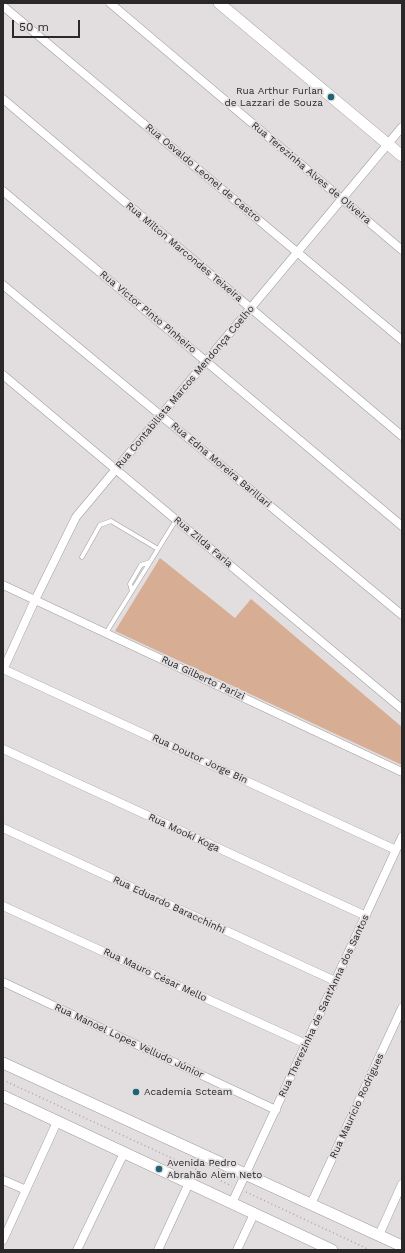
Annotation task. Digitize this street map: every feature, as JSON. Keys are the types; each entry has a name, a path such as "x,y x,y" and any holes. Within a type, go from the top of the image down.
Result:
{"street":[{"name":"Rua Terezinha Alves de Oliveira","path":"110,3 341,200 402,250"},
{"path":"219,3 402,156"},
{"name":"Rua Osvaldo Leonel de Castro","path":"3,6 402,340"},
{"name":"Rua Milton Marcondes Teixeira","path":"3,99 402,436"},
{"name":"Rua Contabilista Marcos Mendonça Coelho","path":"3,669 76,517 402,126"},
{"name":"Rua Victor Pinto Pinheiro","path":"3,191 402,526"},
{"name":"Rua Edna Moreira Barillari","path":"3,285 402,615"},
{"name":"Rua Zilda Faria","path":"3,375 402,709"},
{"name":"Rua Gilberto Parizi","path":"3,585 402,772"},
{"name":"Rua Doutor Jorge Bin","path":"3,669 396,850"},
{"name":"Rua Mooki Koga","path":"3,749 366,916"},
{"name":"Rua Eduardo Baracchinhi","path":"3,828 335,981"},
{"name":"Rua Therezinha de Sant'Anna dos Santos","path":"232,1203 402,837"},
{"name":"Rua Mauro César Mello","path":"3,906 306,1044"},
{"name":"Rua Manoel Lopes Velludo Júnior","path":"3,982 276,1110"},
{"name":"Rua Maurício Rodrigues","path":"312,1204 402,1008"},
{"path":"3,1063 402,1246"},
{"path":"3,1096 232,1203 316,1247 332,1250"},
{"path":"3,1240 57,1122"},
{"path":"77,1250 124,1153"},
{"path":"3,1180 26,1190"},
{"path":"158,1250 189,1183"},
{"path":"379,1235 402,1184"},
{"path":"237,1250 254,1214"}],"lane":[{"path":"106,633 176,519"},
{"path":"82,557 100,525 111,521 158,549"}],"path":[{"path":"3,1080 370,1250"}],"shaded area":[{"path":"160,558 235,618 251,599 402,727 402,765 115,631"}],"place":[{"name":"Rua Arthur Furlan de Lazzari de Souza","path":"331,97"},
{"name":"Academia Scteam","path":"136,1092"},
{"name":"Avenida Pedro Abrahão Alem Neto","path":"159,1169"}]}
